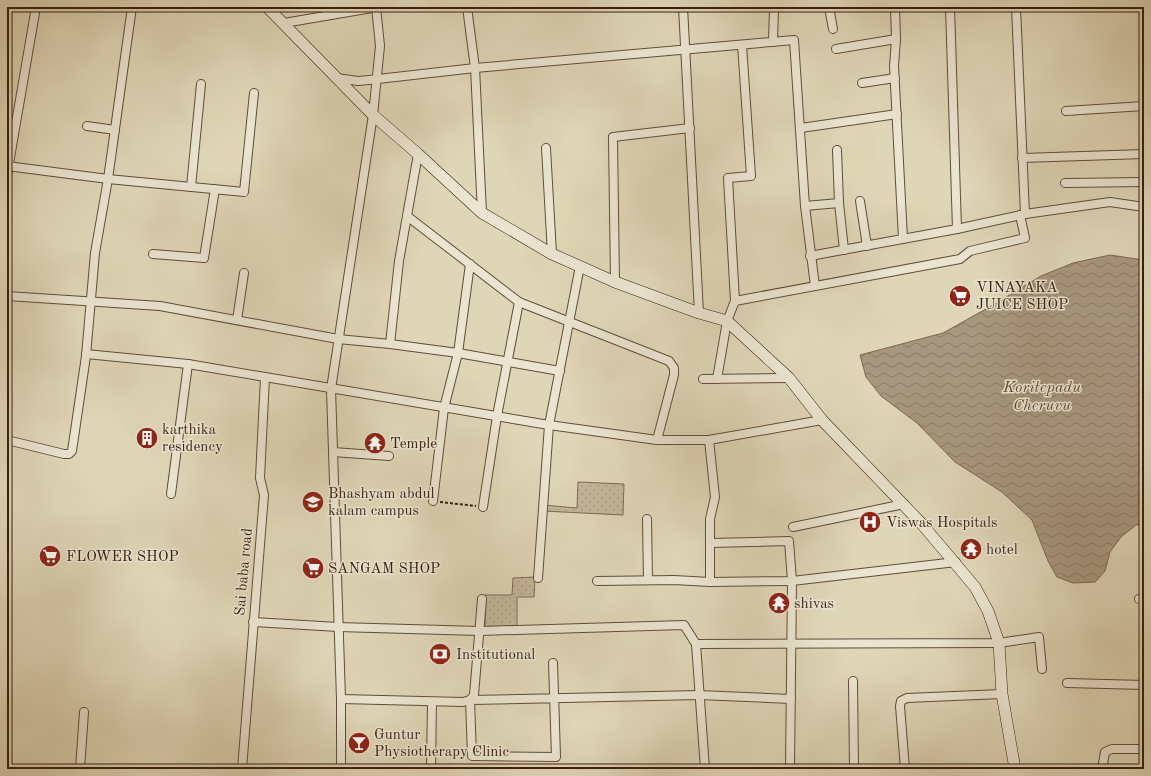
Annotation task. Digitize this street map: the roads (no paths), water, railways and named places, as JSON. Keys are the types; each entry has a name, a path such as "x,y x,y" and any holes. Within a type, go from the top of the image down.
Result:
{"street":[{"path":"7,175 36,7"},
{"path":"7,440 64,454 69,454 72,451 86,354 95,252 108,178 132,7"},
{"path":"266,7 373,115 482,213 552,254 615,282 699,314 727,321 789,378 822,420 904,504 956,562 975,587 988,611 999,643 1002,694 1015,769"},
{"path":"284,24 377,7 380,46 373,115 331,389 341,699 341,769"},
{"path":"467,7 475,68 482,213"},
{"path":"683,7 699,314"},
{"path":"773,42 774,7"},
{"path":"829,7 833,28"},
{"path":"895,7 896,39 894,66 903,239"},
{"path":"950,7 957,229"},
{"path":"735,301 960,259 970,251 1025,238 1016,7"},
{"path":"836,49 896,39"},
{"path":"336,78 358,81 475,68 794,40 805,206 810,256 815,286"},
{"path":"717,380 727,321 735,301 728,178 751,176 742,45"},
{"path":"862,83 895,78"},
{"path":"191,187 201,84"},
{"path":"8,166 244,192 254,93"},
{"path":"1066,111 1144,106"},
{"path":"800,128 897,114"},
{"path":"87,126 115,130"},
{"path":"615,282 613,137 690,128"},
{"path":"546,148 552,254"},
{"path":"837,150 839,203 844,250"},
{"path":"390,344 399,261 418,154"},
{"path":"1022,158 1144,154"},
{"path":"1066,183 1144,182"},
{"path":"153,254 204,258 215,189"},
{"path":"860,201 867,246"},
{"path":"810,256 957,229 1023,214 1110,202 1144,207"},
{"path":"805,206 839,203"},
{"path":"407,216 519,302 669,360 674,368 674,375 657,440"},
{"path":"433,501 444,408 458,353 470,264"},
{"path":"538,578 549,425 580,266"},
{"path":"237,320 244,273"},
{"path":"7,296 160,306 338,339 458,353 560,371"},
{"path":"483,507 497,416 519,302"},
{"path":"86,354 188,364 444,408 549,425 657,440 709,440 822,420"},
{"path":"170,494 188,364"},
{"name":"Sai baba road","path":"242,769 264,494 260,478 265,377"},
{"path":"703,379 789,378"},
{"path":"709,440 715,496 710,518 710,582"},
{"path":"333,452 389,456"},
{"path":"793,527 904,504"},
{"path":"647,519 648,580"},
{"path":"710,543 789,541 792,581 790,769"},
{"path":"597,581 792,581 956,562"},
{"path":"482,598 474,695 470,700 472,756 556,757 553,663"},
{"path":"254,622 338,627 480,631 684,625 696,644 705,769"},
{"path":"696,644 999,643 1039,637 1042,669"},
{"path":"853,681 854,769"},
{"path":"1066,683 1144,685"},
{"path":"905,769 900,706 902,701 907,698 1002,694"},
{"path":"341,699 463,702 470,700 699,695 791,699"},
{"path":"431,769 432,702"},
{"path":"80,769 84,712"},
{"path":"1102,769 1105,752 1108,750 1144,749"}],"water":[{"name":"Koritepadu Cheruvu","path":"1110,255 1144,260 1144,524 1136,525 1121,537 1110,552 1105,571 1095,582 1073,583 1057,577 1048,561 1032,520 1002,492 955,462 917,423 881,396 866,377 860,355 943,333 1041,276 1073,263"}],"place":[{"name":"VINAYAKA JUICE SHOP","path":"960,296"},
{"name":"karthika residency","path":"147,438"},
{"name":"Temple","path":"375,443"},
{"name":"Bhashyam abdul kalam campus","path":"313,502"},
{"name":"Viswas Hospitals","path":"870,522"},
{"name":"hotel","path":"971,549"},
{"name":"FLOWER SHOP","path":"50,556"},
{"name":"SANGAM SHOP","path":"313,568"},
{"name":"shivas","path":"779,603"},
{"name":"Institutional","path":"440,654"},
{"name":"Guntur Physiotherapy Clinic","path":"359,743"}]}
